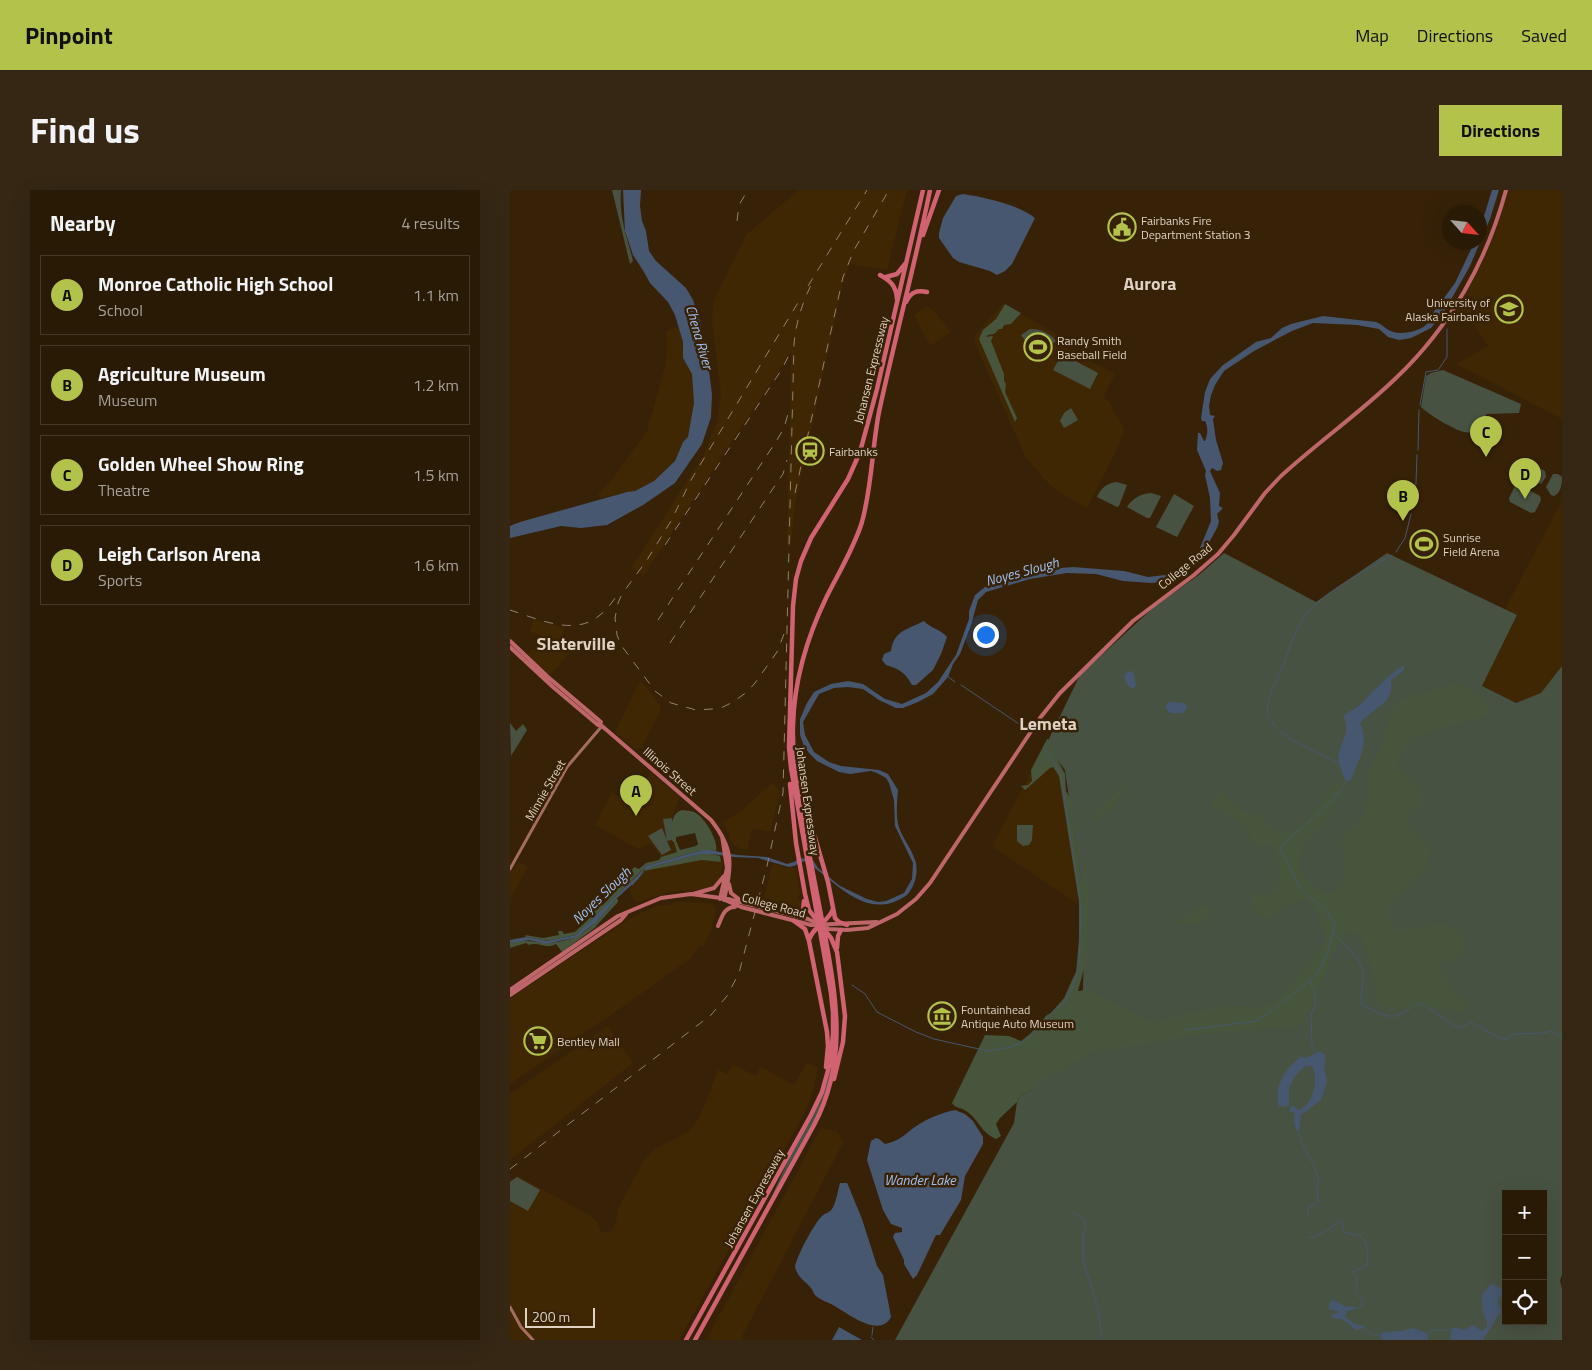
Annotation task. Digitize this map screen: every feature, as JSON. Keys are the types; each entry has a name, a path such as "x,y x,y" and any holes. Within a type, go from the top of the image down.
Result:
{"highway":[{"name":"Johansen Expressway","path":"695,1340 819,1117 832,1077 838,1034 835,995 813,874 793,784 790,747 793,598 798,572 810,538 848,479 860,452 897,307 924,190"},
{"name":"Johansen Expressway","path":"819,915 808,870 808,856 795,768 794,717 802,664 819,612 852,549 863,518 876,426 930,190"},
{"path":"913,265 938,190"},
{"path":"886,276 899,272 908,256"},
{"path":"880,275 889,280 895,287 897,307"},
{"path":"902,310 912,293 917,291 927,292"},
{"path":"790,747 792,808 804,894 809,910 831,938 837,952"},
{"path":"795,768 828,882 836,920 847,925"},
{"path":"798,916 803,910 804,894"},
{"path":"809,941 811,934 829,918 833,908"},
{"path":"794,921 806,929 825,1022 828,1046 826,1066 817,1102"},
{"path":"819,1117 827,1102 845,1034 844,1006 837,952 838,936 841,930"},
{"name":"Johansen Expressway","path":"686,1340 817,1102 827,1074 834,1034 831,992 823,936"}],"main road":[{"name":"College Road","path":"510,990 618,916 661,898 691,894 746,903 811,920 829,929 841,930 868,928 903,910 923,892 1040,718 1060,693 1133,620 1209,562 1230,540 1265,493 1281,476 1388,386 1422,350 1455,307 1472,277 1493,232 1506,190"},
{"name":"Illinois Street","path":"510,641 548,677 601,722 601,725"},
{"name":"Illinois Street","path":"510,647 558,691 598,725 601,725 707,816 724,838 727,849 729,882 723,899"},
{"name":"Minnie Street","path":"510,868 518,858 567,766 601,725"},
{"name":"Illinois Street","path":"723,899 728,862"},
{"path":"691,894 714,888 719,884 726,872"},
{"path":"729,882 732,895 746,903"},
{"name":"College Road","path":"723,899 741,907 811,925 847,925 877,922"},
{"path":"718,926 727,909 741,907"},
{"name":"College Road","path":"510,995 621,920 626,914"},
{"path":"510,1307 521,1327 533,1340"}],"shaded area":[{"path":"799,190 907,190 887,270 850,264 842,287 795,505 791,547 787,547 791,352 643,576 632,567 703,456 716,425 721,394 712,320 714,300 747,234"},
{"name":"University of Alaska Fairbanks","path":"1508,190 1562,190 1562,419 1456,364 1488,346 1470,319 1460,324 1453,321 1450,317 1481,263 1497,225"},
{"path":"1002,304 1061,336 1058,344 1115,374 1103,398 1109,402 1124,429 1117,449 1087,508 1062,494 1047,482 1025,456 975,343 975,336"},
{"path":"927,306 937,314 951,332 930,346 914,315"},
{"path":"675,327 680,329 683,342 683,358 692,374 694,403 688,437 681,446 675,461 654,481 631,493 627,492 600,498 598,493 612,480 647,431 666,363 666,332"},
{"path":"1562,501 1562,726 1482,686 1517,616 1505,609"},
{"path":"534,619 565,628 559,641 530,632"},
{"path":"544,645 569,653 552,674 548,674 528,655 531,650 542,648"},
{"path":"639,683 643,683 660,705 661,710 641,748 637,751 615,732"},
{"path":"1044,748 1060,775 1081,903 1076,903 992,846"},
{"path":"651,773 681,798 677,803 672,818 674,842 678,851 662,858 651,844 638,849 595,825 612,792 623,798 640,787"},
{"path":"773,782 780,792 770,832 752,828 748,846 749,850 739,848 731,842 723,822 741,811"},
{"path":"702,860 723,862 720,879 712,886 704,889 670,892 636,903 629,890 645,871"},
{"path":"518,862 528,867 510,899 510,873"},
{"path":"774,863 786,868 796,868 800,893 797,900 803,901 797,910 763,903"},
{"path":"675,902 697,902 715,906 711,929 703,946 700,945 691,958 641,994 510,1084 510,998 634,916 660,905 669,905"},
{"path":"608,1026 633,1063 510,1160 510,1094"},
{"path":"807,1062 818,1068 806,1110 679,1340 510,1340 510,1180 518,1176 591,1216 598,1223 600,1230 605,1233 611,1231 616,1223 621,1203 644,1160 655,1149 683,1135 696,1123 718,1069 727,1074 733,1064 755,1076 761,1067 794,1085"},
{"path":"821,1128 836,1131 844,1141 740,1340 706,1340"}],"green space":[{"path":"612,190 621,190 622,219 633,261 630,264"},
{"path":"1005,304 1021,313 1011,324 1004,325 1002,329 986,337 993,336 991,341 1004,374 1005,392 1017,418 1015,422 979,339 983,330 996,319"},
{"name":"Randy Smith Baseball Field","path":"1030,329 1045,332 1056,341 1035,354 1021,335"},
{"path":"1062,354 1098,373 1090,389 1053,370"},
{"path":"1443,370 1521,404 1519,413 1487,414 1478,427 1471,432 1460,431 1445,424 1421,407 1426,376"},
{"path":"1071,408 1078,420 1064,428 1060,421 1064,413"},
{"path":"1526,462 1545,471 1546,477 1541,484 1521,476 1521,468"},
{"path":"1553,474 1558,474 1562,477 1560,491 1554,496 1551,495 1546,487"},
{"path":"1117,482 1127,485 1119,506 1117,507 1097,497 1105,486"},
{"path":"1519,485 1540,496 1541,500 1535,512 1531,513 1510,502 1509,498 1515,486"},
{"path":"1151,493 1161,496 1150,518 1127,507 1137,497"},
{"path":"1174,494 1194,506 1177,537 1156,527"},
{"name":"Sunrise Field Arena","path":"1418,534 1436,543 1430,554 1413,545"},
{"path":"1224,553 1316,602 1387,553 1517,615 1482,686 1516,703 1541,693 1562,666 1562,1275 1560,1280 1562,1289 1562,1340 895,1340 1014,1123 1017,1102 1021,1095 1029,1091 1049,1061 1083,989 1085,909 1065,770 1046,745 1080,675 1155,606 1200,574"},
{"path":"1456,683 1478,695 1489,708 1487,716 1415,736 1403,752 1397,767 1420,790 1424,802 1411,813 1407,822 1430,848 1428,866 1390,905 1390,919 1397,930 1442,924 1458,929 1464,940 1463,954 1452,961 1440,962 1446,980 1453,990 1467,1002 1466,1012 1419,1006 1395,1011 1377,1005 1372,969 1367,951 1359,934 1346,932 1299,1027 1275,1027 1185,1037 1090,1052 1065,1069 1048,1076 1021,1095 1017,1102 996,1124 1001,1136 996,1139 986,1133 970,1114 952,1103 985,1035 1009,1036 1021,1041 1064,998 1076,972 1079,940 1079,901 1059,776 1053,767 1025,790 1021,786 1028,785 1032,781 1031,770 1047,739 1050,740 1049,744 1065,774 1066,791 1072,801 1081,879 1087,882 1089,887 1086,961 1078,991 1089,990 1145,1020 1158,1022 1202,1010 1237,1006 1256,1008 1268,1004 1286,992 1316,956 1324,942 1325,933 1317,908 1306,899 1292,903 1270,919 1260,915 1250,904 1252,894 1271,895 1275,892 1279,872 1277,857 1271,847 1251,845 1248,829 1227,814 1210,806 1222,791 1243,810 1252,815 1257,815 1276,830 1285,832 1292,831 1304,822 1316,810 1332,788 1340,784 1344,787 1329,816 1303,847 1298,865 1306,880 1321,893 1338,891 1344,877 1346,865 1341,838 1358,821 1364,811 1369,791 1368,772 1383,741 1392,710 1403,699"},
{"path":"510,723 516,731 523,724 527,730 511,756"},
{"path":"1123,786 1125,789 1112,808 1094,823 1093,819 1096,814 1117,790"},
{"path":"682,810 693,812 702,818 713,835 716,851 702,850 646,866 576,935 547,941 526,937 525,935 543,938 559,935 558,931 562,931 564,934 575,932 595,913 594,910 600,903 603,905 625,879 632,874 631,871 634,867 639,869 646,863 659,860 661,857 677,852 672,841 672,827 673,818","holes":["695,833 698,844 680,850 676,837"]},
{"path":"672,818 672,840 667,841 671,850 662,855 648,836 662,828 667,840 663,819"},
{"path":"1017,825 1033,825 1032,840 1029,845 1023,846 1017,841"},
{"path":"699,854 720,856 721,862 702,860 645,871 631,885 647,868"},
{"path":"618,899 618,902 596,927 562,952 556,944 549,946 529,945 526,943 510,948 510,943 519,941 548,943 568,940 584,932 597,921"},
{"path":"1203,906 1211,910 1202,923 1192,925 1178,923 1177,920"},
{"path":"832,1062 828,1086 816,1118 769,1202 818,1102"},
{"path":"517,1177 540,1190 528,1211 510,1201 510,1182"}],"water":[{"name":"Chena River","path":"623,190 641,190 640,206 649,251 656,261 686,288 693,300 700,322 709,371 712,394 711,417 702,444 675,483 643,505 607,525 581,528 561,526 510,538 510,526 520,522 635,491 654,481 675,461 683,442 688,437 694,403 692,374 683,358 683,342 675,315 668,302 650,283 633,255 625,231"},
{"path":"1492,190 1499,190 1487,226 1487,206"},
{"path":"963,194 1011,205 1035,218 1012,264 1005,271 997,275 990,271 959,262 953,258 939,238 943,218 956,196"},
{"path":"1471,250 1477,250 1444,312 1431,328 1411,338 1399,340 1388,337 1379,329 1357,325 1313,323 1292,331 1254,351 1224,371 1215,385 1209,406 1210,415 1215,416 1213,419 1216,440 1223,463 1221,470 1217,471 1212,468 1210,471 1220,493 1219,506 1223,508 1217,514 1219,522 1217,528 1201,557 1171,581 1151,583 1123,581 1096,574 1067,573 1030,579 986,592 978,600 960,654 953,664 948,677 933,694 903,708 896,708 879,700 863,689 834,688 819,694 803,722 805,735 814,752 829,762 841,766 879,770 888,774 898,790 898,824 917,867 914,884 907,895 894,902 881,905 869,903 857,899 846,892 804,861 789,867 758,858 700,854 644,870 638,879 616,899 595,923 577,937 546,944 529,940 510,943 510,940 526,937 547,941 576,935 646,866 702,850 767,857 787,864 800,858 813,860 818,868 840,886 867,899 878,902 886,901 904,893 912,879 913,863 895,826 894,800 889,783 886,778 871,771 850,774 839,772 817,761 809,753 800,735 800,719 814,692 831,684 848,681 863,684 885,699 902,704 926,693 938,682 956,655 969,619 969,611 975,595 985,587 1018,577 1073,567 1124,571 1148,577 1177,571 1198,553 1211,521 1206,471 1197,450 1198,433 1200,433 1205,441 1207,428 1205,421 1202,421 1201,418 1205,392 1210,379 1223,365 1256,342 1271,338 1282,328 1323,316 1376,322 1397,333 1412,332 1428,323 1427,321 1455,283"},
{"path":"924,621 947,637 933,670 916,685 912,685 904,674 886,665 882,660 884,654 891,651 898,635"},
{"path":"1404,666 1404,670 1391,680 1390,695 1386,701 1360,723 1364,738 1362,752 1351,780 1345,780 1338,755 1346,732 1344,716 1360,705 1388,677"},
{"path":"1132,671 1136,686 1132,689 1126,683 1124,676 1127,672"},
{"path":"1168,702 1185,703 1187,708 1183,713 1171,713 1165,708"},
{"path":"1320,1051 1326,1056 1324,1068 1327,1081 1321,1100 1301,1115 1299,1129 1296,1131 1295,1113 1289,1111 1292,1105 1299,1110 1304,1107 1312,1097 1315,1078 1312,1066 1305,1066 1296,1075 1289,1087 1289,1105 1284,1107 1279,1106 1279,1085 1285,1073 1301,1057 1306,1058"},
{"name":"Wander Lake","path":"955,1110 965,1114 973,1121 983,1137 983,1144 965,1176 961,1200 940,1235 936,1235 917,1275 913,1279 904,1264 904,1260 893,1237 895,1233 902,1232 902,1228 891,1224 883,1210 867,1160 871,1141 876,1138 885,1144 893,1142 927,1120"},
{"path":"840,1183 847,1183 848,1185 862,1219 877,1266 883,1275 891,1317 886,1323 879,1326 862,1322 819,1298 796,1271 796,1262 802,1248 815,1225 823,1215 832,1209"},
{"path":"1493,1284 1502,1289 1498,1301 1501,1311 1484,1337 1484,1340 1451,1340 1450,1334 1453,1327 1464,1330 1473,1325 1482,1331 1486,1327 1482,1295"},
{"path":"1333,1300 1346,1307 1353,1306 1354,1310 1347,1311 1345,1317 1355,1324 1364,1326 1364,1328 1356,1330 1342,1319 1332,1318 1331,1315 1339,1312 1329,1309 1330,1302"},
{"path":"839,1327 862,1340 832,1340"},
{"path":"1413,1328 1427,1333 1428,1340 1383,1340 1380,1338 1383,1332 1402,1331"}],"waterway":[{"path":"1420,405 1426,372 1438,370 1447,357 1447,329"},
{"path":"1418,450 1419,410"},
{"path":"1412,509 1416,483 1417,455"},
{"path":"1396,552 1405,538 1411,514"},
{"path":"1341,765 1294,741 1277,729 1268,716 1269,699 1294,636 1308,612 1342,584 1392,555"},
{"path":"947,676 955,682"},
{"path":"961,685 1025,728"},
{"path":"852,985 865,994 877,1012 916,1032 934,1039 988,1051 1011,1047 1023,1042 1032,1035 1053,1011 1063,1005 1072,989 1079,965 1081,908 1062,780 1045,749"},
{"path":"1186,1030 1256,1021 1313,979 1322,966 1335,924 1324,909 1306,894 1299,885 1280,851 1282,845 1318,815 1342,789 1348,779"},
{"path":"1334,934 1353,952 1360,964 1363,976 1361,1004 1384,1015 1395,1016 1402,1014 1417,1003 1422,1004 1460,1028 1471,1022 1500,1038 1507,1039 1514,1034 1552,1031 1562,1037"},
{"path":"1310,982 1315,992 1316,1003 1311,1014 1312,1046 1315,1052"},
{"path":"1298,1128 1301,1141 1314,1166 1319,1181 1317,1186 1318,1202 1308,1208 1308,1216"},
{"path":"1074,1213 1081,1217 1086,1224 1083,1235 1083,1260 1098,1308 1102,1340"},
{"path":"1309,1237 1312,1238 1331,1228 1339,1221 1343,1226 1344,1232 1360,1235 1365,1241 1367,1265 1353,1272 1357,1279 1356,1293 1363,1302 1361,1307 1354,1308"},
{"path":"872,1335 873,1327"},
{"path":"1364,1327 1371,1334 1384,1336"},
{"path":"1426,1334 1434,1330 1451,1330"},
{"path":"871,1337 874,1340"}],"railway":[{"path":"737,221 739,205 748,190"},
{"path":"808,286 867,190"},
{"path":"795,493 843,277 854,250 889,190"},
{"path":"510,1169 711,1015 727,996 739,973 767,866 783,793 794,344 796,327 813,281"},
{"path":"784,634 777,652 747,692 723,707 696,710 671,703 655,691 621,645 617,635 615,618 622,594 647,560 671,521 691,480 799,301"},
{"path":"665,545 782,369 791,351"},
{"path":"658,620 777,440 784,428 788,414"},
{"path":"670,643 783,474 787,460"},
{"path":"510,610 556,624 579,625 603,613 618,594"}],"place":[{"name":"Fairbanks Fire Department Station 3","path":"1122,227"},
{"name":"University of Alaska Fairbanks","path":"1509,309"},
{"name":"Randy Smith Baseball Field","path":"1038,347"},
{"name":"Fairbanks","path":"810,451"},
{"name":"Golden Wheel Show Ring","path":"1486,457"},
{"name":"Leigh Carlson Arena","path":"1525,499"},
{"name":"Agriculture Museum","path":"1403,521"},
{"name":"Sunrise Field Arena","path":"1424,544"},
{"name":"Monroe Catholic High School","path":"636,816"},
{"name":"Fountainhead Antique Auto Museum","path":"942,1016"},
{"name":"Bentley Mall","path":"538,1041"}],"district":[{"name":"Aurora","path":"1150,283"},
{"name":"Slaterville","path":"576,643"},
{"name":"Lemeta","path":"1048,723"}],"water label":[{"name":"Noyes Slough","path":"1022,571"},
{"name":"Noyes Slough","path":"601,895"}]}
